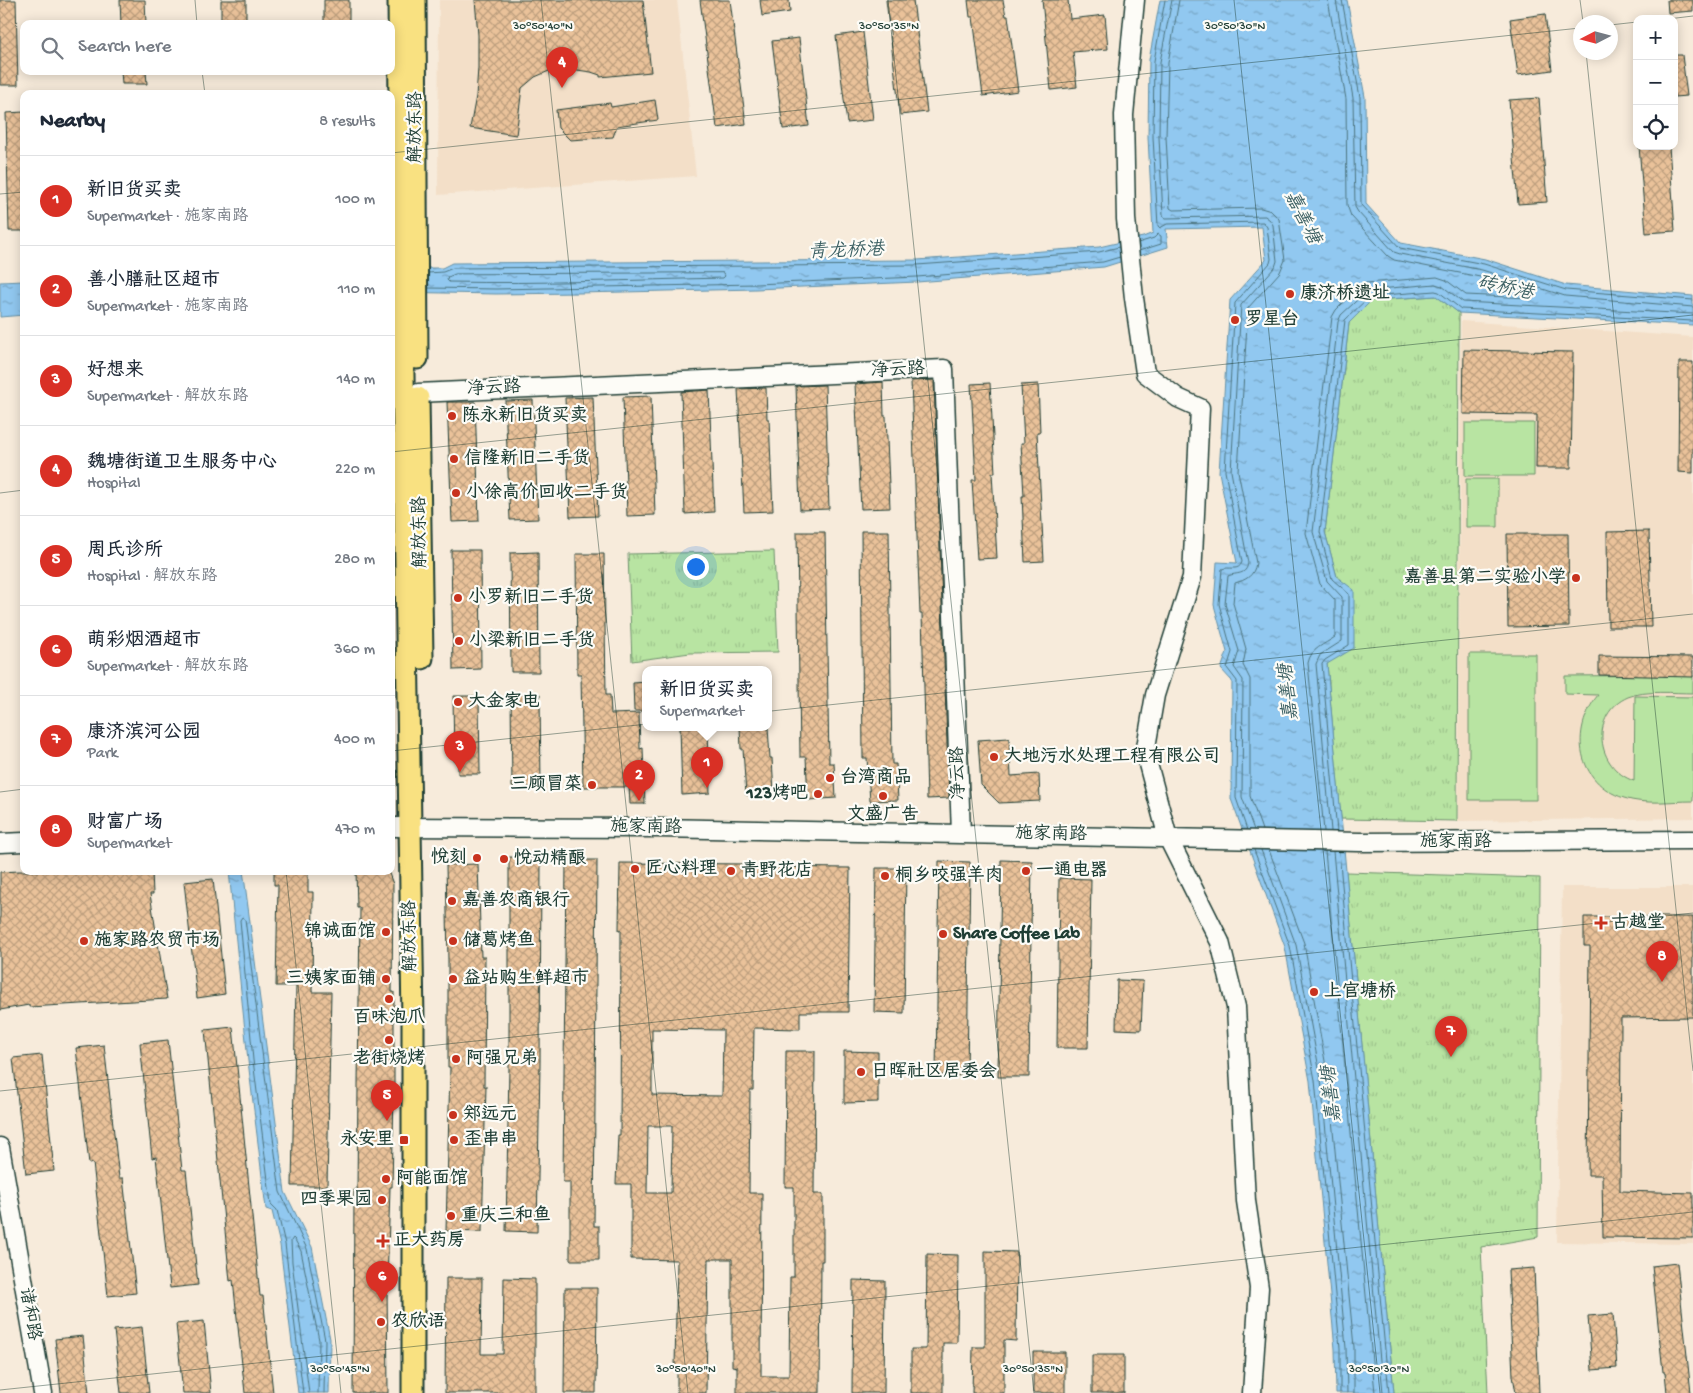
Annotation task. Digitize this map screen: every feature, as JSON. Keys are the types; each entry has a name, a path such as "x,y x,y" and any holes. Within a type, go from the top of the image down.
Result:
{"main road":[{"name":"解放东路","path":"399,0 409,245"},
{"name":"解放东路","path":"413,1393 413,1030 408,827 409,245 415,0"},
{"name":"解放东路","path":"409,310 418,393 422,610 408,827 427,1037 426,1393"}],"street":[{"path":"1135,0 1124,115 1126,219 1134,298 1146,373 1178,398 1200,408 1192,577 1155,695 1145,753 1168,838 1220,942 1236,1007 1246,1202 1259,1288 1252,1393"},
{"name":"净云路","path":"418,393 944,369 962,834"},
{"name":"施家南路","path":"408,827 668,828 1360,842 1693,840"},
{"path":"0,843 20,842"},
{"name":"诸和路","path":"0,1147 43,1393"}],"shaded area":[{"path":"439,0 677,0 696,176 438,195"},
{"name":"嘉善县第二实验小学","path":"1461,321 1693,337 1693,818 1458,821"},
{"path":"1562,887 1693,887 1693,1244 1557,1242"}],"green space":[{"path":"1436,296 1459,313 1457,821 1341,819 1327,664 1337,577 1325,532 1349,323 1372,300"},
{"path":"1465,423 1534,423 1534,476 1465,476"},
{"path":"1466,479 1498,479 1498,527 1466,527"},
{"path":"774,551 778,652 690,653 632,661 628,554"},
{"path":"1469,654 1536,654 1536,800 1469,800"},
{"path":"1693,675 1693,693 1643,693 1628,697 1616,705 1607,715 1602,740 1605,753 1612,765 1621,774 1634,781 1635,696 1693,697 1693,801 1658,802 1632,800 1608,791 1596,781 1587,768 1582,754 1583,724 1589,709 1598,695 1565,694 1565,676"},
{"path":"1346,872 1540,878 1538,1237 1481,1247 1488,1393 1394,1393"}],"water":[{"path":"1160,0 1347,0 1365,97 1366,204 1401,243 1485,259 1566,285 1693,296 1693,325 1459,313 1436,296 1372,300 1349,323 1325,532 1337,577 1354,590 1354,648 1327,664 1394,1393 1336,1393 1335,1349 1310,1081 1285,947 1231,799 1232,681 1221,669 1227,652 1214,605 1217,562 1237,563 1219,472 1230,300 1266,260 1262,227 1166,229 1168,247 1104,267 917,282 756,289 579,293 395,292 395,268 442,268 452,263 917,260 1099,247 1143,237 1153,233 1148,137 1149,60"},
{"path":"20,281 20,315 0,317 0,282"},
{"path":"229,875 244,875 285,1192 312,1247 330,1339 329,1393 298,1393 280,1245 272,1211 266,1209 248,1061"}],"building":[{"path":"0,0 16,0 18,85 0,85"},
{"path":"120,0 145,0 146,20 121,20"},
{"path":"221,0 246,0 246,20 221,20"},
{"path":"324,0 349,0 349,20 324,20"},
{"path":"475,0 643,0 651,72 600,77 600,75 591,72 570,69 549,71 535,77 522,88 516,135 470,128 476,96 478,68"},
{"path":"700,0 730,0 746,124 717,128"},
{"path":"760,0 789,0 790,12 762,16"},
{"path":"886,0 913,0 927,112 900,115"},
{"path":"968,0 1003,0 1006,16 1008,16 1018,91 983,96 973,17 970,17"},
{"path":"1042,0 1068,0 1070,19 1105,15 1108,49 1073,52 1077,87 1051,90"},
{"path":"1667,0 1693,0 1693,11 1668,13"},
{"path":"1545,14 1552,70 1518,75 1510,19"},
{"path":"863,32 873,120 847,123 836,36"},
{"path":"799,38 809,126 783,129 772,41"},
{"path":"1678,55 1682,55 1687,96 1678,97"},
{"path":"121,75 146,75 147,84 122,84"},
{"path":"1539,98 1547,202 1518,204 1509,100"},
{"path":"655,100 658,120 617,126 613,137 570,140 558,128 556,110 610,103 611,107"},
{"path":"20,112 20,231 9,231 6,113"},
{"path":"1639,150 1669,150 1675,231 1646,233"},
{"path":"1464,350 1573,352 1571,468 1536,468 1537,415 1463,414"},
{"path":"1679,362 1693,362 1693,473 1678,472"},
{"path":"934,380 949,798 927,799 922,614 920,614 911,381"},
{"path":"883,382 890,508 861,509 855,384"},
{"path":"990,383 995,473 992,473 997,558 977,559 972,480 976,480 971,384"},
{"path":"1038,384 1040,432 1037,432 1044,561 1025,562 1021,443 1024,443 1021,385"},
{"path":"825,385 829,509 800,510 796,386"},
{"path":"766,388 773,511 744,512 738,389"},
{"path":"709,390 714,512 685,514 681,392"},
{"path":"651,396 655,515 627,516 623,397"},
{"path":"593,397 598,516 570,517 565,398"},
{"path":"533,400 538,519 510,520 505,401"},
{"path":"447,402 475,402 479,521 452,522"},
{"path":"861,531 889,531 892,764 896,764 898,800 870,801 867,758 863,758"},
{"path":"1649,531 1651,627 1608,627 1607,532"},
{"path":"797,532 825,532 829,763 834,763 836,798 808,800 806,757 800,757"},
{"path":"1507,534 1568,534 1569,626 1508,627"},
{"path":"451,550 480,550 481,669 453,670"},
{"path":"538,552 539,672 511,672 510,553"},
{"path":"576,554 604,554 606,695 610,695 611,714 639,713 640,749 643,748 645,804 630,804 629,787 583,787 581,674 577,674"},
{"path":"1599,656 1693,657 1693,677 1599,675"},
{"path":"642,682 642,711 634,711 633,683"},
{"path":"540,694 541,787 512,787 511,695"},
{"path":"453,696 479,696 480,774 458,774 458,761 454,761"},
{"path":"680,731 708,731 710,793 682,795"},
{"path":"740,731 768,731 774,794 746,795 743,749 741,749"},
{"name":"大地污水处理工程有限公司","path":"1009,738 1011,776 1039,774 1040,801 999,803 981,785 978,740"},
{"path":"509,857 541,858 537,1232 506,1231 509,1067"},
{"path":"566,860 597,860 594,1226 599,1226 599,1260 570,1260 570,1182 563,1182"},
{"path":"1001,860 1032,861 1029,1077 998,1077"},
{"path":"939,861 970,862 967,1076 936,1075"},
{"path":"620,863 749,864 749,867 850,868 848,1012 800,1012 800,1029 754,1028 753,1090 750,1090 749,1193 762,1193 761,1376 789,1376 790,1277 794,1277 794,1187 785,1187 786,1051 815,1051 814,1194 823,1194 820,1393 737,1393 737,1367 732,1366 732,1259 708,1259 706,1393 677,1393 677,1368 675,1368 677,1260 631,1259 631,1184 616,1184 618,1135 620,1135 621,930 619,930","holes":["652,1029 723,1030 722,1096 652,1095","648,1126 672,1126 671,1193 647,1193"]},
{"path":"478,864 481,957 485,957 484,1086 486,1086 482,1232 446,1231 450,1067 448,1067 446,865"},
{"path":"876,868 906,868 904,1013 874,1012"},
{"name":"施家路农贸市场","path":"20,871 20,875 152,875 153,894 150,894 167,999 29,1007 29,1005 0,1010 0,872"},
{"path":"274,875 308,875 308,892 313,892 312,992 331,992 327,1186 292,1186 296,986 276,986 278,885 274,885"},
{"path":"356,875 390,875 393,884 392,992 394,992 394,1092 387,1285 388,1393 353,1393 354,1190 357,1190 360,908 357,908"},
{"path":"1059,878 1091,879 1088,1048 1057,1048"},
{"path":"213,879 225,994 197,998 184,882"},
{"path":"1584,917 1693,917 1693,1017 1621,1018 1620,1191 1693,1193 1693,1238 1603,1237 1602,1175 1588,1175 1590,946 1584,946"},
{"path":"1117,980 1143,981 1141,1030 1116,1029"},
{"path":"233,1027 260,1296 263,1296 273,1393 245,1393 233,1280 230,1281 205,1030"},
{"path":"168,1040 182,1170 186,1170 198,1285 170,1288 156,1157 152,1158 140,1043"},
{"path":"104,1045 119,1178 123,1178 136,1293 108,1296 93,1163 89,1164 76,1048"},
{"name":"日晖社区居委会","path":"844,1051 878,1052 878,1102 844,1103"},
{"path":"42,1055 54,1171 26,1174 13,1058"},
{"path":"985,1251 1017,1252 1016,1341 1004,1340 1004,1393 972,1393 973,1347 985,1347"},
{"path":"927,1254 958,1255 957,1343 943,1343 943,1393 911,1393 911,1349 926,1349"},
{"path":"1677,1263 1691,1393 1667,1393 1665,1372 1663,1372 1652,1266"},
{"path":"1534,1268 1539,1393 1516,1393 1513,1376 1508,1270"},
{"path":"446,1278 482,1278 481,1354 503,1354 504,1278 535,1279 535,1393 445,1393"},
{"path":"853,1280 885,1281 884,1393 852,1393"},
{"path":"565,1288 597,1288 596,1393 564,1393"},
{"path":"1613,1314 1617,1368 1592,1370 1588,1316"},
{"path":"204,1321 211,1393 183,1393 176,1324"},
{"path":"142,1327 149,1393 121,1393 114,1330"},
{"path":"83,1336 89,1393 61,1393 55,1339"},
{"path":"1033,1352 1065,1352 1065,1393 1033,1393"},
{"path":"1092,1355 1124,1355 1124,1393 1092,1393"}],"place":[{"name":"魏塘街道卫生服务中心","path":"562,88"},
{"name":"康济桥遗址","path":"1290,294"},
{"name":"罗星台","path":"1235,320"},
{"name":"陈永新旧货买卖","path":"452,416"},
{"name":"信隆新旧二手货","path":"454,459"},
{"name":"小徐高价回收二手货","path":"456,493"},
{"name":"嘉善县第二实验小学","path":"1576,578"},
{"name":"小罗新旧二手货","path":"458,598"},
{"name":"小梁新旧二手货","path":"459,641"},
{"name":"大金家电","path":"458,702"},
{"name":"大地污水处理工程有限公司","path":"994,757"},
{"name":"好想来","path":"460,772"},
{"name":"台湾商品","path":"830,778"},
{"name":"三顾冒菜","path":"592,785"},
{"name":"新旧货买卖","path":"707,788"},
{"name":"123烤吧","path":"818,794"},
{"name":"文盛广告","path":"883,796"},
{"name":"善小膳社区超市","path":"639,801"},
{"name":"悦刻","path":"477,858"},
{"name":"悦动精酿","path":"504,859"},
{"name":"匠心料理","path":"635,869"},
{"name":"青野花店","path":"731,871"},
{"name":"一通电器","path":"1026,871"},
{"name":"桐乡咬强羊肉","path":"885,876"},
{"name":"嘉善农商银行","path":"452,901"},
{"name":"古越堂","path":"1601,923"},
{"name":"锦诚面馆","path":"386,932"},
{"name":"Share Coffee Lab","path":"943,934"},
{"name":"施家路农贸市场","path":"84,941"},
{"name":"储葛烤鱼","path":"453,941"},
{"name":"三姨家面铺","path":"386,979"},
{"name":"益站购生鲜超市","path":"453,979"},
{"name":"财富广场","path":"1662,982"},
{"name":"上官塘桥","path":"1314,992"},
{"name":"百味泡爪","path":"389,999"},
{"name":"老街烧烤","path":"389,1040"},
{"name":"康济滨河公园","path":"1451,1057"},
{"name":"阿强兄弟","path":"456,1059"},
{"name":"日晖社区居委会","path":"861,1072"},
{"name":"郑远元","path":"453,1115"},
{"name":"周氏诊所","path":"387,1121"},
{"name":"永安里","path":"404,1140"},
{"name":"歪串串","path":"454,1140"},
{"name":"阿能面馆","path":"386,1179"},
{"name":"四季果园","path":"382,1200"},
{"name":"重庆三和鱼","path":"451,1216"},
{"name":"正大药房","path":"383,1241"},
{"name":"萌彩烟酒超市","path":"382,1302"},
{"name":"农欣语","path":"381,1322"}],"water label":[{"name":"嘉善塘","path":"1301,218"},
{"name":"青龙桥港","path":"846,252"},
{"name":"砖桥港","path":"1505,289"},
{"name":"嘉善塘","path":"1290,692"},
{"name":"嘉善塘","path":"1333,1094"}]}
